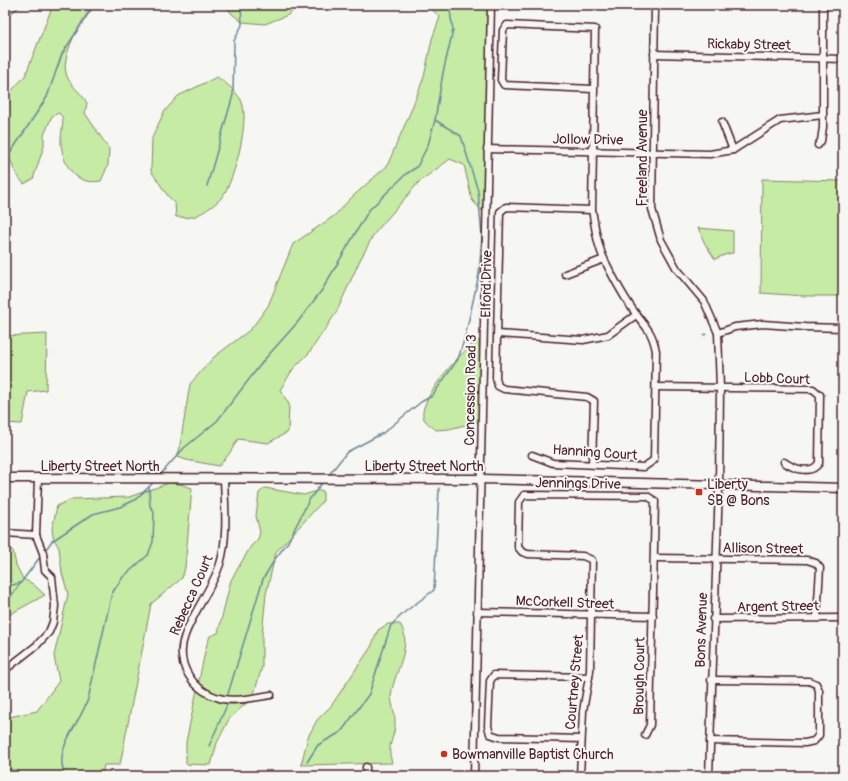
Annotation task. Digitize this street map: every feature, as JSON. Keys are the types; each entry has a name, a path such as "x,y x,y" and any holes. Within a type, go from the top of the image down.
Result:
{"main road":[{"name":"Liberty Street North","path":"5,478 224,480 480,479 843,488"}],"street":[{"name":"Concession Road 3","path":"474,776 491,5"},
{"name":"Freeland Avenue","path":"655,5 652,209 661,240 678,269 704,301 718,333 720,388 719,486"},
{"path":"818,145 821,141 823,115 824,5"},
{"path":"593,89 504,85 501,80 503,30 507,25 595,29 592,210 604,259 636,315 647,326 654,339 656,351 656,387 720,388"},
{"name":"Rickaby Street","path":"654,54 824,58 843,60"},
{"name":"Jollow Drive","path":"487,149 710,154 734,150 780,120 823,115"},
{"path":"722,122 734,150"},
{"name":"Elford Drive","path":"592,210 506,207 500,212 496,378 498,386 504,389 587,397 594,401 592,464"},
{"path":"565,274 604,259"},
{"path":"498,334 583,340 608,335 636,315"},
{"path":"718,333 735,327 763,324 843,328"},
{"name":"Hanning Court","path":"532,455 553,463 644,467 654,460 656,387"},
{"name":"Lobb Court","path":"720,388 813,389 820,395 819,463 816,468 806,470 791,467 784,462"},
{"path":"5,670 37,646 49,632 53,622 55,606 52,577 45,570 43,553 36,535 38,478"},
{"name":"Rebecca Court","path":"224,480 222,556 215,577 185,634 182,645 183,662 195,684 212,695 224,699 235,699 271,695"},
{"name":"Bons Avenue","path":"709,776 713,619 719,486"},
{"name":"Jennings Drive","path":"592,615 593,564 590,557 528,554 519,550 519,502 522,496 647,496 655,502 655,558 652,616"},
{"path":"5,533 36,535"},
{"name":"Allison Street","path":"655,558 807,560 816,563 820,568 817,618"},
{"name":"McCorkell Street","path":"478,612 652,616"},
{"name":"Courtney Street","path":"580,776 581,739 589,677 592,615"},
{"name":"Brough Court","path":"645,735 650,725 652,616"},
{"name":"Argent Street","path":"713,619 843,618"},
{"path":"581,739 499,736 490,734 488,726 490,681 494,675 589,677"},
{"path":"710,741 805,743 814,741 819,735 819,690 816,684 809,681 711,680"},
{"path":"366,767 366,776"}],"green space":[{"path":"53,5 93,5 83,19 69,47 65,65 69,81 87,103 85,113 109,149 108,165 101,181 86,181 75,175 70,170 64,158 61,146 63,118 59,113 52,116 44,135 44,146 33,179 24,184 14,170 7,143 5,143 5,98 25,76"},
{"path":"227,5 301,5 288,15 265,24 242,22 231,13"},
{"path":"427,5 490,5 489,207 483,212 472,200 464,165 450,159 419,182 374,234 360,260 336,313 309,353 293,369 280,390 289,404 288,432 268,443 238,439 229,454 219,466 186,460 178,457 190,384 214,357 251,329 268,306 293,244 334,216 351,198 387,166 424,77 432,39 440,17"},
{"path":"217,77 236,93 241,100 244,109 243,135 236,164 227,189 216,203 195,216 176,217 175,203 168,196 151,171 152,138 164,112 178,96"},
{"path":"762,179 843,181 843,296 805,296 761,293"},
{"path":"698,228 733,231 733,253 715,259 705,244"},
{"path":"47,334 46,390 28,392 22,424 5,423 5,336"},
{"path":"479,340 481,421 449,429 436,430 426,422 423,416 428,398 435,386 453,363"},
{"path":"169,483 180,484 192,488 185,568 182,578 151,604 120,765 104,765 102,776 24,776 17,770 5,769 5,718 37,711 59,681 54,656 68,594 62,573 59,548 53,537 52,529 57,506 72,499 129,497"},
{"path":"265,488 304,495 320,490 323,491 323,501 276,552 266,594 262,635 262,667 253,697 229,719 217,743 211,765 186,764 186,742 206,647 210,636 218,633 231,580 251,546 258,539 260,532 256,516 259,493"},
{"path":"9,548 13,551 16,565 23,579 33,584 45,595 5,617 5,549"},
{"path":"388,624 400,624 404,632 405,640 402,657 391,694 395,720 390,747 390,757 392,763 301,765 308,737 317,720 331,706 371,647 378,630"}],"waterway":[{"path":"5,18 21,5"},
{"path":"5,161 47,97 62,54 94,5"},
{"path":"207,186 233,95 234,41 242,25 241,5"},
{"path":"159,476 184,448 217,421 264,360 297,323 322,290 369,210 406,174 417,167 428,145 435,120 443,73 453,30 449,5"},
{"path":"328,476 347,452 383,433 421,402 432,396 458,359 465,337 479,274 482,236 478,191 461,136 435,120"},
{"path":"46,549 52,541 93,514 120,507 135,500 153,483"},
{"path":"228,694 263,579 275,559 288,542 309,500 322,483"},
{"path":"64,776 62,762 63,750 88,699 112,593 123,577 148,555 153,542 154,512 150,506 149,487"},
{"path":"307,762 318,745 341,732 369,694 391,625 406,611 434,590 439,488"},
{"path":"5,604 40,557"},
{"path":"5,587 20,583"},
{"path":"209,746 227,705"}],"place":[{"name":"Liberty SB @ Bons","path":"699,492"},
{"name":"Bowmanville Baptist Church","path":"444,754"}]}
